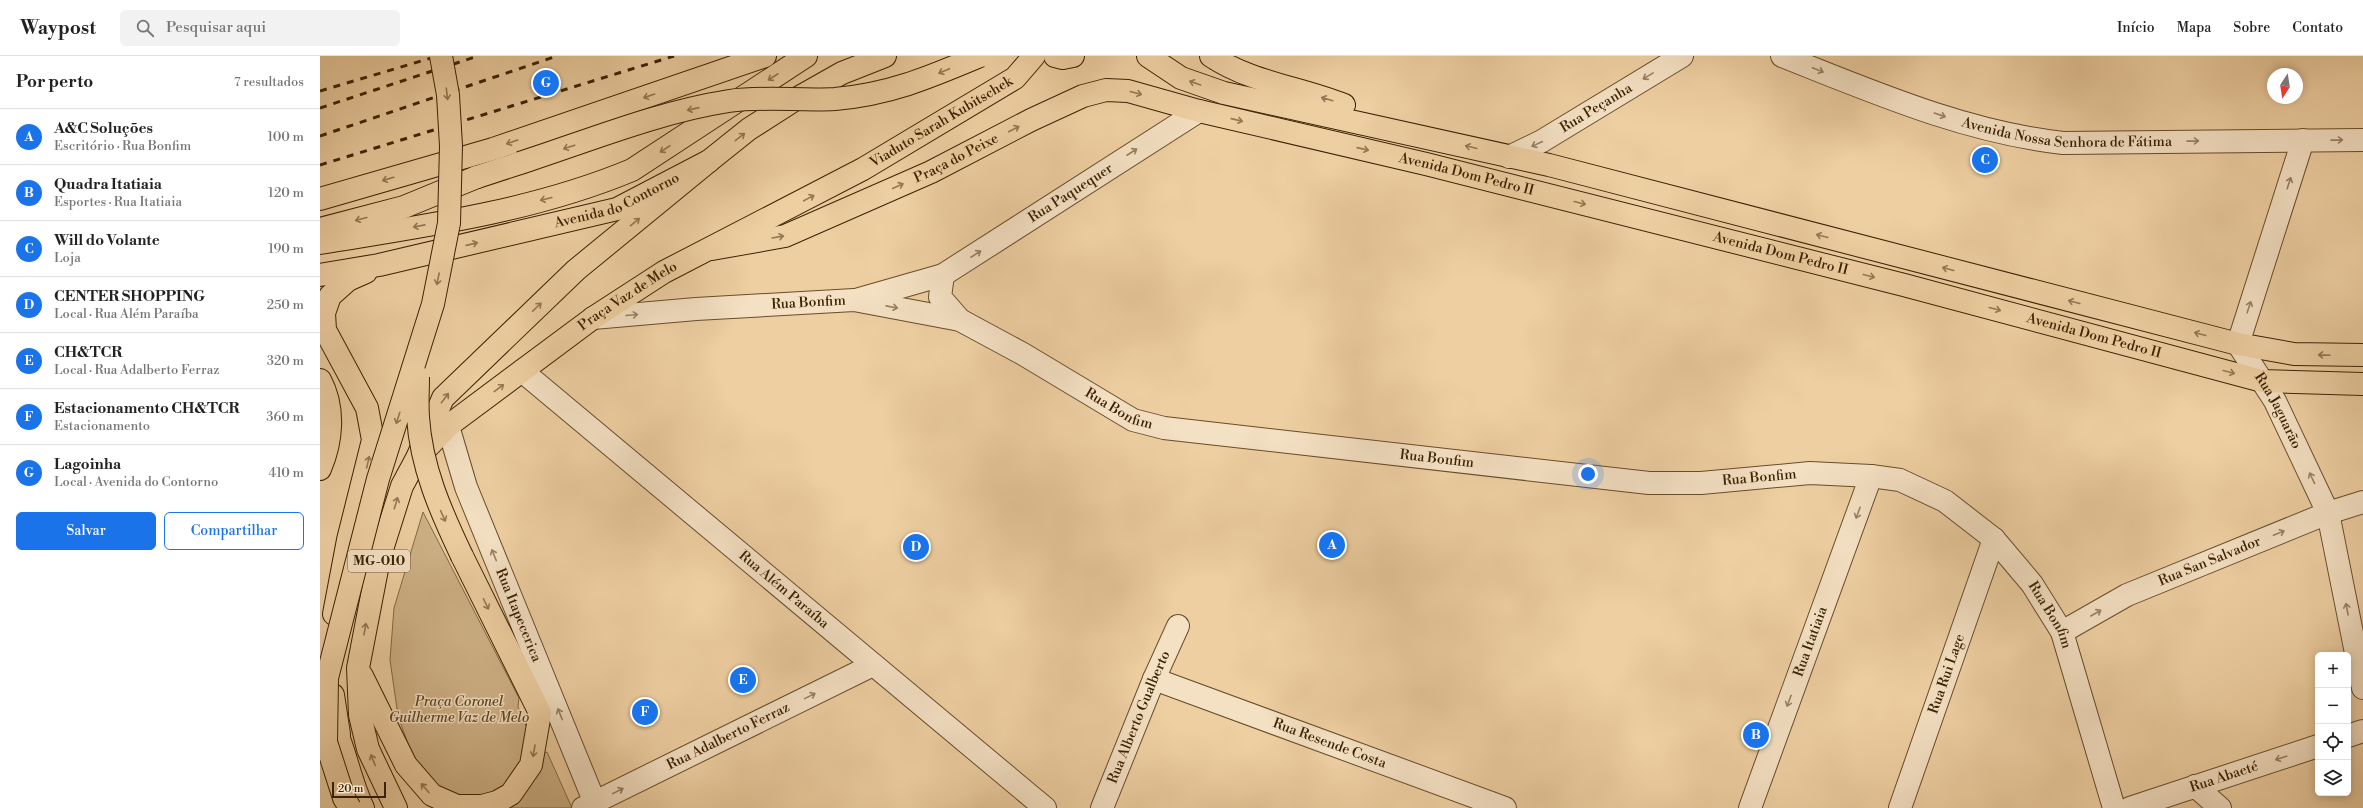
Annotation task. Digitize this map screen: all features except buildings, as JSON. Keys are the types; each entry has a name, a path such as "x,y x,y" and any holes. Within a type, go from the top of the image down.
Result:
{"main road":[{"path":"350,808 344,798 326,742 327,678 378,479 433,304 449,222 451,146 448,95 441,56"},
{"path":"320,199 493,149 765,56"},
{"name":"Avenida do Contorno","path":"320,243 495,212 577,191 604,182 632,170 806,56"},
{"name":"Avenida do Contorno","path":"320,275 379,265 617,208 709,161 749,129 796,99 842,73 885,56"},
{"path":"320,229 404,207 477,177 663,116 730,101 835,98 890,90 918,83 980,56"},
{"name":"Viaduto Sarah Kubitschek","path":"863,170 1015,78 1034,56"},
{"path":"1055,56 1063,58 1073,56"},
{"name":"Avenida Dom Pedro II","path":"1148,56 1181,78 1224,92 1509,156 2238,344 2294,354 2363,355"},
{"path":"1211,56 1229,67 1268,83 1337,102 1415,134"},
{"name":"Praça do Peixe","path":"712,249 785,236 931,172 1030,120 1083,96 1106,90 1128,91 1199,111"},
{"name":"Avenida Dom Pedro II","path":"1199,111 1426,164 1904,284 2262,381 2363,384"},
{"path":"416,458 443,398 576,270 709,161"},
{"name":"Praça Vaz de Melo","path":"416,458 448,426 593,318 664,272 712,249 863,170"},
{"path":"320,212 477,177"},
{"path":"363,808 354,789 339,734 329,671 329,639 348,540 373,440 367,408 325,330 324,313 330,296 348,280 379,265"},
{"path":"358,668 406,765 432,795 457,806 482,806 497,802 511,794 531,765 540,713 441,513 426,470 418,417 418,354"},
{"path":"320,380 330,421 327,452 320,469"},
{"name":"MG-010","path":"396,808 368,749 360,715 358,668 379,559 402,486 416,458"},
{"path":"320,698 339,734"}],"street":[{"name":"Rua Peçanha","path":"1509,156 1542,141 1682,56"},
{"name":"Avenida Nossa Senhora de Fátima","path":"1782,56 1852,84 1968,124 2023,138 2063,143 2363,140"},
{"name":"Rua Paquequer","path":"854,300 943,275 1199,111"},
{"path":"2238,344 2303,140"},
{"path":"943,275 940,297 960,320"},
{"name":"Rua Bonfim","path":"593,318 696,309 854,300 960,320 1023,354 1133,420 1164,428 1648,483 1702,483 1810,473 1871,476 1900,480 1945,501 1994,539 2032,584 2062,632 2114,808"},
{"name":"Rua Jaguarão","path":"2238,344 2275,401 2328,513 2363,688"},
{"name":"Rua Além Paraíba","path":"522,371 1045,808"},
{"name":"Rua Itapecerica","path":"448,426 466,487 592,806"},
{"name":"Rua Itatiaia","path":"1750,808 1871,476"},
{"name":"Rua San Salvador","path":"2062,632 2127,595 2328,513 2363,502"},
{"name":"Rua Rui Lage","path":"1900,808 1994,539"},
{"name":"Rua Alberto Gualberto","path":"1102,808 1154,679 1178,626"},
{"name":"Rua Adalberto Ferraz","path":"592,806 873,665"},
{"name":"Rua Resende Costa","path":"1154,679 1505,808"},
{"path":"540,713 592,806"},
{"path":"2351,735 2363,731"},
{"name":"Rua Abaeté","path":"2130,808 2315,747"},
{"path":"2195,786 2220,808"}],"green space":[{"name":"Praça Coronel Guilherme Vaz de Melo","path":"423,512 519,698 518,707 529,733 519,772 491,797 447,795 419,767 398,716 390,660 394,608"},
{"path":"547,752 572,808 502,808 541,754"}],"railway":[{"path":"320,91 438,56"},
{"path":"320,108 478,56"},
{"path":"320,136 557,56"},
{"path":"320,165 674,56"}],"place":[{"name":"Lagoinha","path":"546,83"},
{"name":"Will do Volante","path":"1985,160"},
{"name":"A&C Soluções","path":"1332,545"},
{"name":"CENTER SHOPPING","path":"916,547"},
{"name":"CH&TCR","path":"743,680"},
{"name":"Estacionamento CH&TCR","path":"645,712"},
{"name":"Quadra Itatiaia","path":"1756,735"}]}
